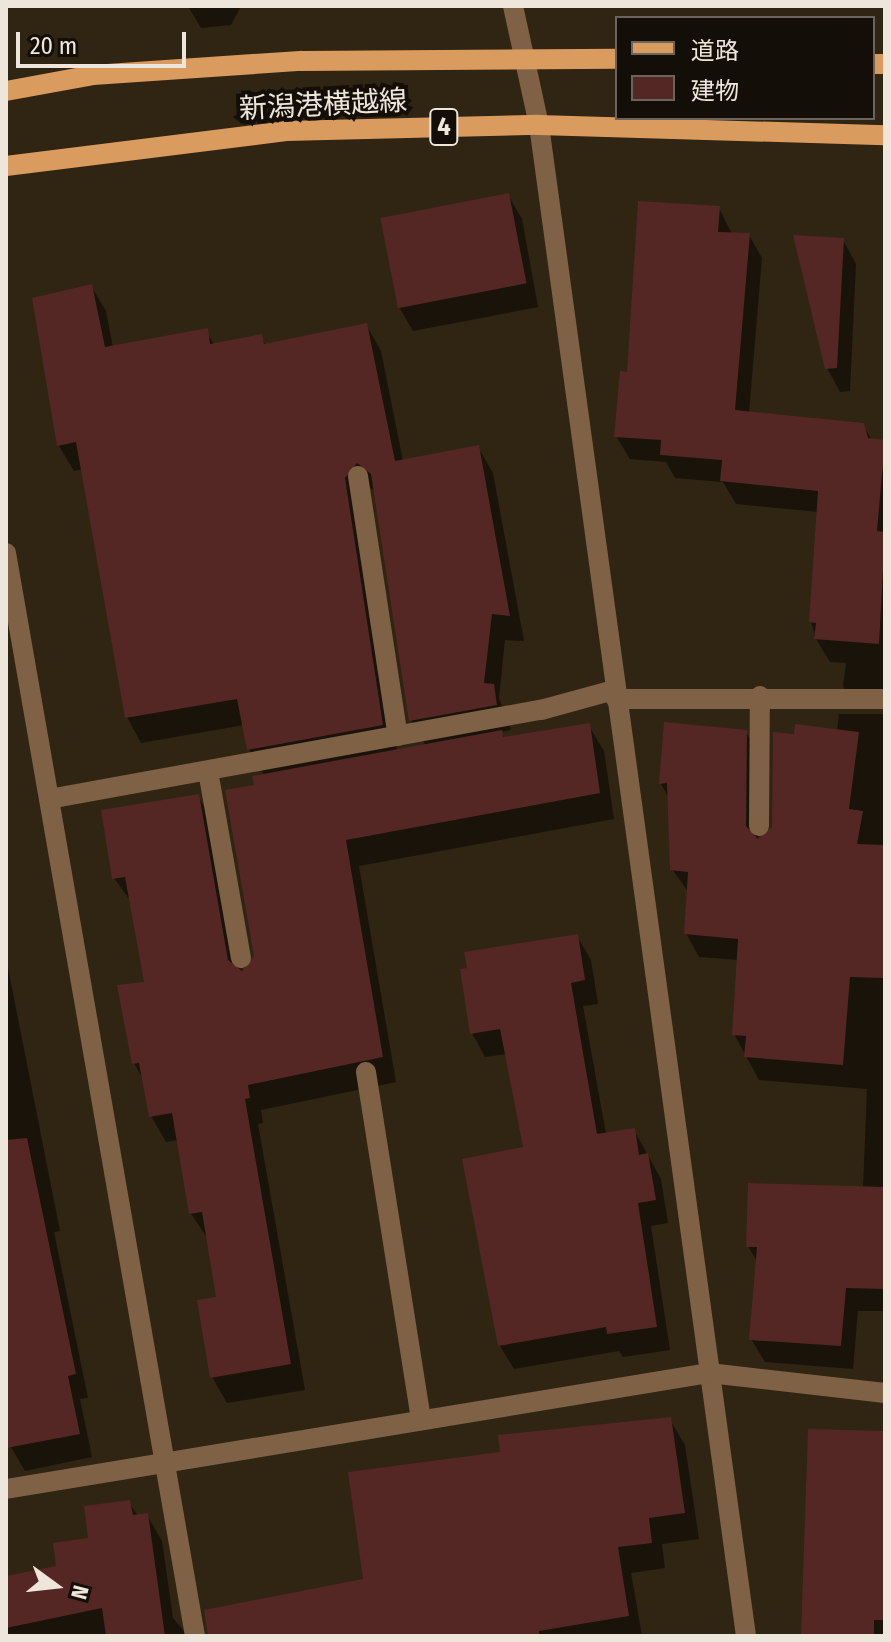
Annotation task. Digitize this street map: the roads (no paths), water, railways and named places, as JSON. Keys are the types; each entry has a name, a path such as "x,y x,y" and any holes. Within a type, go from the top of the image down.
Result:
{"main road":[{"name":"新潟港横越線","path":"6,91 93,75 301,61 520,57 615,59"},
{"name":"新潟港横越線","path":"6,166 286,131 539,125 885,135"}],"street":[{"path":"513,6 520,57 539,125 746,1636"},
{"path":"358,476 398,736"},
{"path":"6,553 195,1636"},
{"path":"49,799 615,694 885,699"},
{"path":"759,826 760,696"},
{"path":"208,771 241,958"},
{"path":"366,1072 421,1418"},
{"path":"6,1489 166,1460 709,1373 885,1393"}]}
